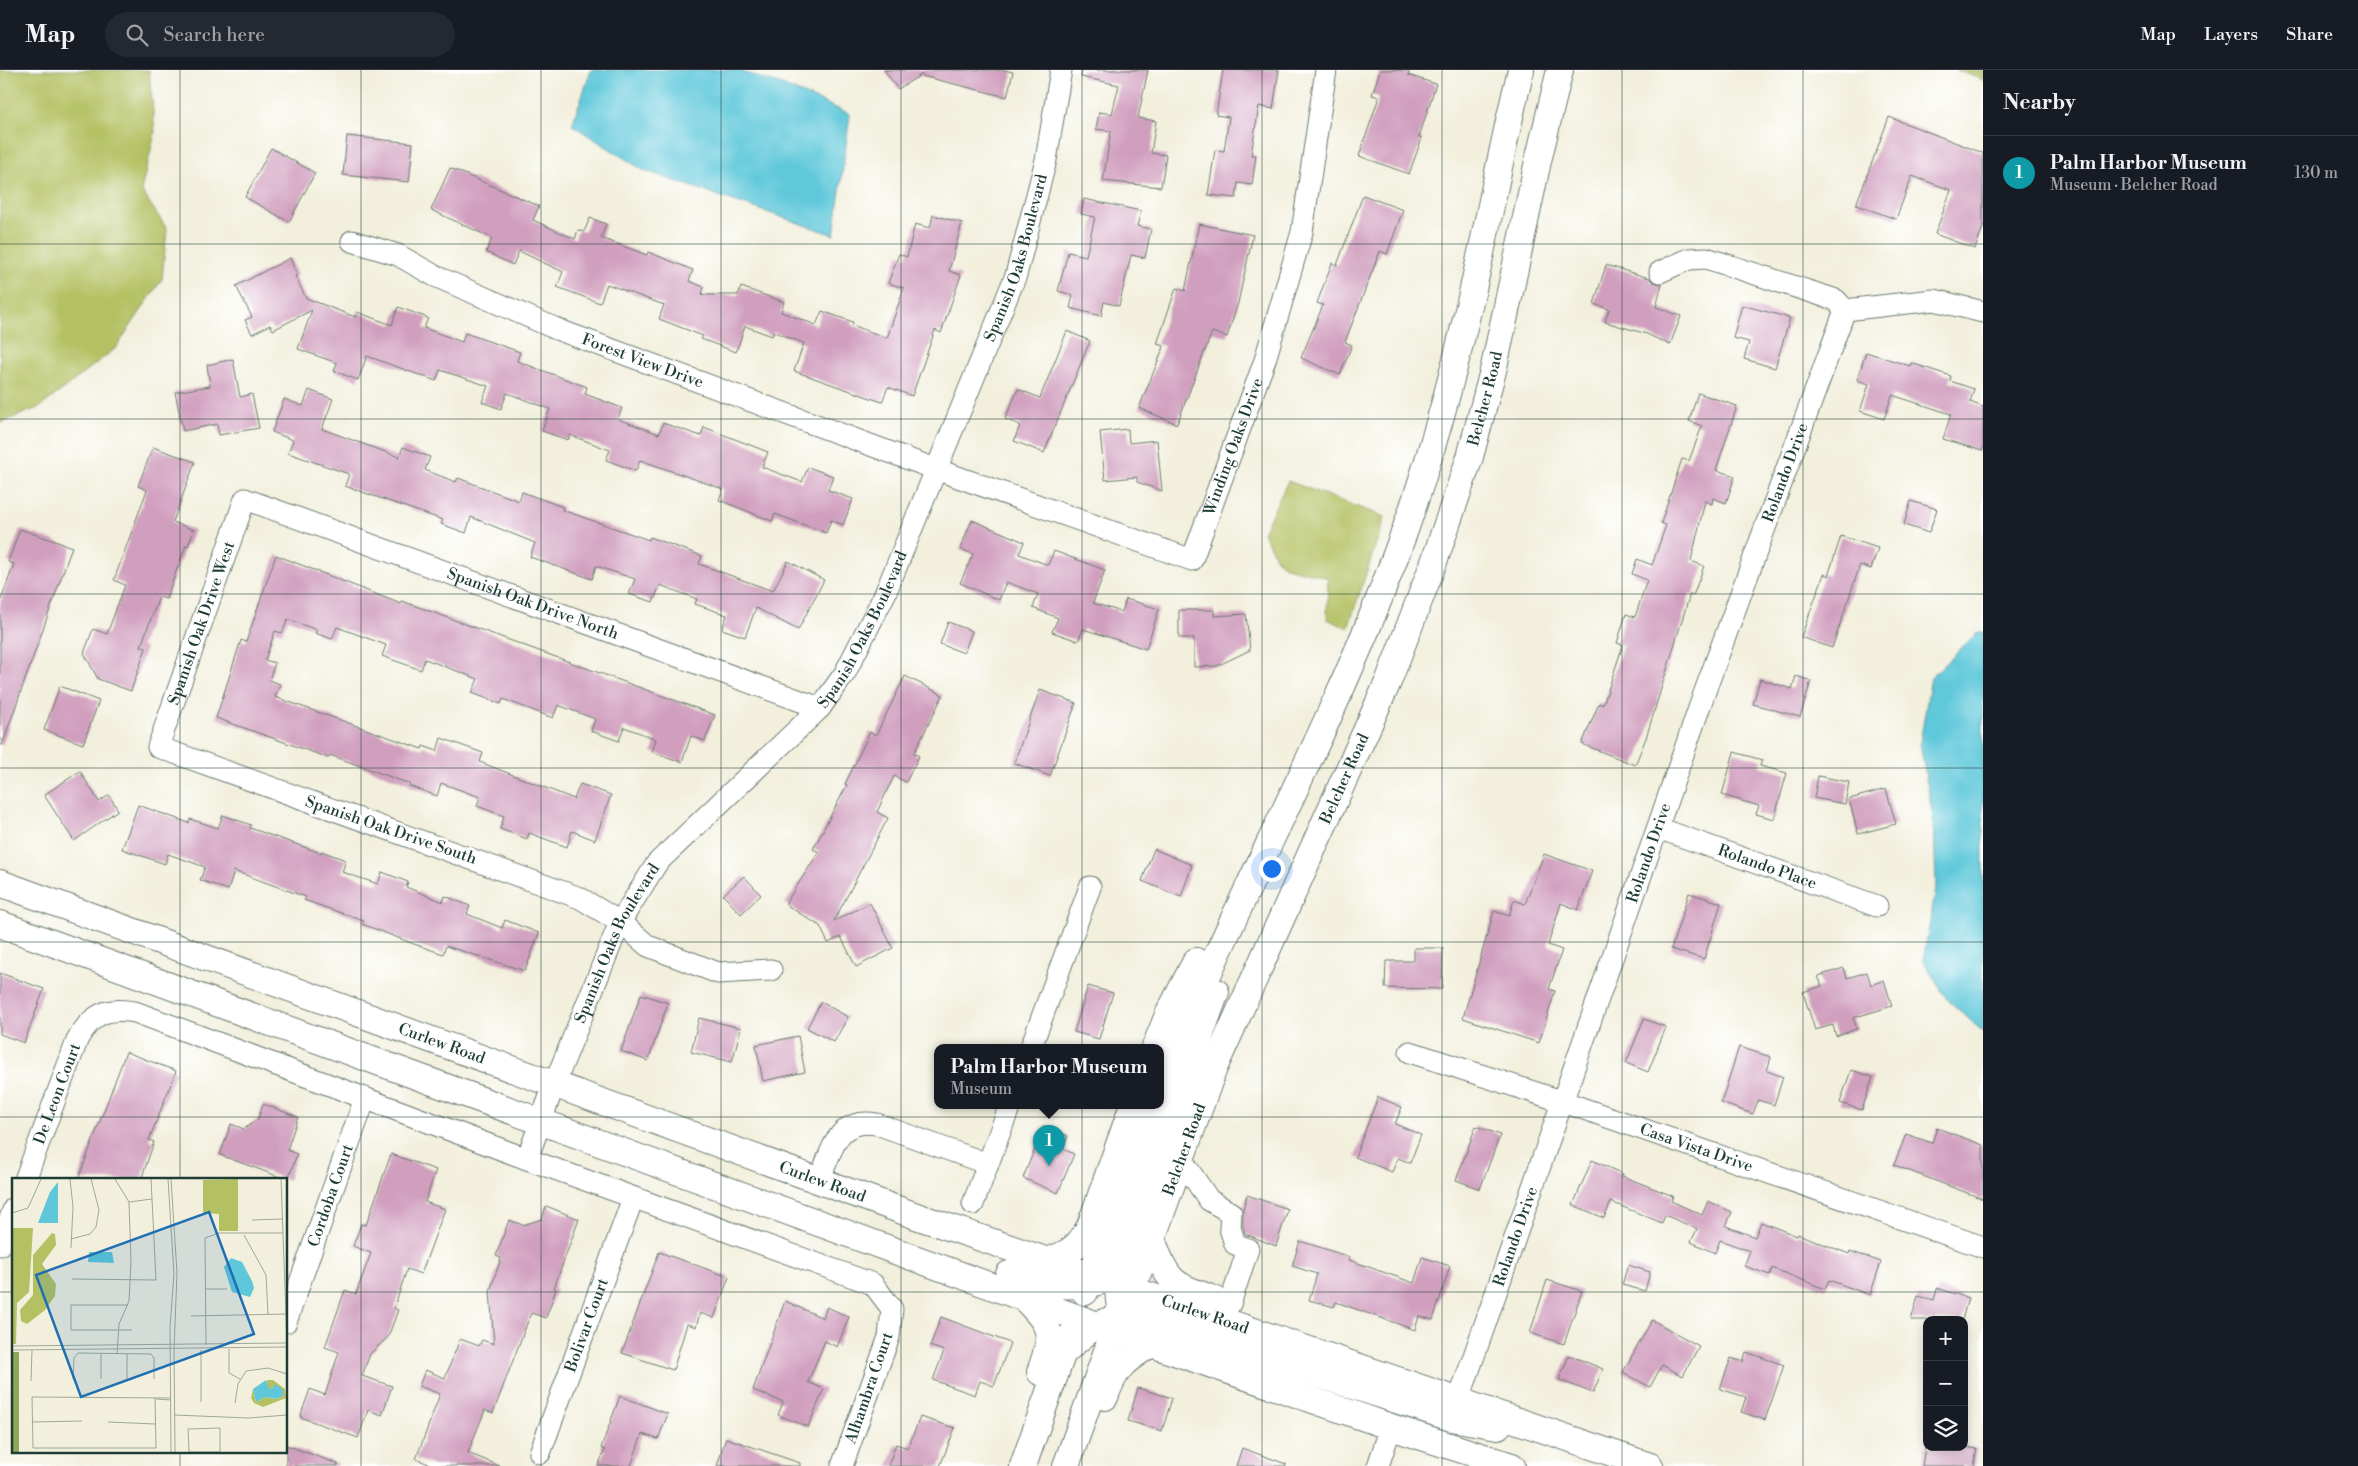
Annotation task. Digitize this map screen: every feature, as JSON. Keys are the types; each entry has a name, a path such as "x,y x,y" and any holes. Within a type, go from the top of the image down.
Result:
{"main road":[{"path":"1164,1077 1186,1022 1354,662 1395,558 1432,453 1473,289 1502,148 1521,70"},
{"name":"Belcher Road","path":"1023,1466 1063,1353 1152,1239 1214,1068 1388,682 1434,562 1470,458 1494,367 1538,161 1560,70"},
{"path":"1156,1044 1168,1014 1204,947 1258,868"},
{"path":"1049,1466 1082,1371 1087,1347 1101,1303 1203,1030 1258,868"},
{"name":"Curlew Road","path":"0,883 819,1181 1047,1261 1151,1344 1512,1466"},
{"name":"Curlew Road","path":"0,924 1023,1297 1101,1303 1379,1373 1650,1466"},
{"path":"1047,1261 1068,1253 1082,1242 1132,1109"},
{"name":"Belcher Road","path":"1066,1466 1101,1303 1153,1109"},
{"path":"745,1196 819,1205 1028,1281 1170,1324 1451,1418 1570,1438"},
{"path":"1152,1239 1164,1272 1182,1288 1327,1336 1379,1373"},
{"path":"1008,1466 1048,1348 1050,1331 1042,1317 1023,1297"},
{"path":"1081,1466 1115,1372 1129,1358 1151,1344"}],"street":[{"name":"Spanish Oaks Boulevard","path":"528,1159 554,1085 620,922 657,863 820,708 845,673 885,594 938,470 1016,275 1046,160 1061,70"},
{"name":"Winding Oaks Drive","path":"938,470 1192,560 1265,360 1302,232 1326,70"},
{"name":"Forest View Drive","path":"352,242 398,255 435,276 559,330 938,470"},
{"path":"1660,272 1689,259 1706,258 1836,300 1845,310 1934,300 1983,312"},
{"name":"Rolando Drive","path":"1459,1400 1722,645 1845,310"},
{"name":"Spanish Oak Drive North","path":"245,499 820,708"},
{"name":"Spanish Oak Drive West","path":"158,747 245,499"},
{"name":"Spanish Oak Drive South","path":"158,747 580,898 620,922 648,946 718,973 771,970"},
{"name":"Rolando Place","path":"1658,828 1877,906"},
{"path":"1032,1044 1090,886"},
{"name":"De Leon Court","path":"25,1178 78,1038 87,1024 101,1014 118,1009 135,1012 365,1098"},
{"name":"Casa Vista Drive","path":"1410,1052 1564,1102 1983,1247"},
{"path":"365,1098 633,1198"},
{"name":"Cordoba Court","path":"288,1316 365,1098"},
{"path":"974,1204 1009,1109"},
{"path":"819,1181 838,1136 849,1126 862,1122 877,1124 988,1164"},
{"path":"1181,1159 1209,1200 1231,1213 1230,1228 1235,1244 1248,1249 1230,1304"},
{"name":"Alhambra Court","path":"633,1198 873,1284 892,1309 889,1337 842,1466"},
{"name":"Bolivar Court","path":"540,1453 633,1198"},
{"path":"0,1245 12,1213"},
{"path":"1378,1466 1392,1427"}],"green space":[{"path":"0,70 149,70 155,133 141,190 167,229 162,279 116,348 40,407 0,423"},
{"path":"1956,70 1983,70 1983,80"},
{"path":"1288,481 1385,517 1348,628 1327,619 1328,578 1286,567 1276,559 1263,532"}],"water":[{"path":"591,70 736,70 782,85 850,114 834,235 643,170 572,125"},
{"path":"1983,632 1983,1032 1946,998 1923,960 1936,889 1934,824 1920,743 1931,677 1976,634"}],"building":[{"path":"884,70 1004,70 1013,72 1007,97 922,76 922,74 898,89"},
{"path":"1082,70 1148,70 1138,118 1156,121 1151,153 1166,155 1161,187 1103,181 1111,131 1096,129 1099,112 1112,114 1119,85 1081,77"},
{"path":"1223,70 1279,70 1273,109 1259,106 1251,155 1256,155 1252,185 1238,183 1236,198 1208,195 1215,150 1224,151 1229,117 1216,115"},
{"path":"1380,70 1410,70 1408,75 1436,84 1419,137 1422,138 1409,174 1359,156 1379,97 1372,95"},
{"path":"1889,117 1983,153 1983,227 1975,249 1935,234 1951,190 1912,176 1896,219 1856,205"},
{"path":"347,136 413,143 409,182 343,175"},
{"path":"271,148 315,173 289,222 245,197"},
{"path":"450,168 539,206 533,220 575,239 578,230 584,232 590,218 606,224 601,238 647,255 648,252 693,270 689,281 704,287 702,295 738,295 741,287 784,302 781,312 816,325 822,311 853,322 852,325 887,338 904,288 888,283 899,254 907,257 915,224 930,228 933,215 962,223 949,271 961,275 941,333 935,330 912,396 888,387 882,402 794,371 804,343 774,332 772,336 745,326 736,352 701,339 703,336 659,319 664,305 607,284 600,303 557,287 563,272 519,251 513,265 486,252 492,238 431,210"},
{"path":"1363,195 1403,210 1387,254 1380,251 1345,342 1352,345 1340,375 1301,358 1323,305 1317,303 1332,263 1337,265"},
{"path":"1084,199 1141,211 1137,226 1151,229 1145,258 1131,255 1119,306 1104,302 1101,316 1070,308 1073,295 1058,291 1068,252 1086,256 1095,217 1081,214"},
{"path":"1199,224 1253,235 1238,303 1227,337 1212,332 1177,424 1139,408 1164,346 1157,344 1176,288 1185,291"},
{"path":"290,258 297,275 295,276 306,298 355,317 357,312 392,325 398,307 428,318 424,328 462,342 465,333 520,352 517,361 587,387 585,394 622,408 618,419 659,434 663,423 701,436 704,427 768,452 762,467 802,482 808,467 833,476 828,490 853,499 843,525 831,520 826,533 775,514 772,521 719,500 723,489 640,460 636,471 606,460 610,450 570,435 568,440 542,431 550,409 507,393 501,409 482,402 488,386 440,370 436,381 367,356 358,380 334,371 337,363 298,349 312,310 273,330 270,325 252,334 245,320 252,317 236,286"},
{"path":"1606,265 1649,278 1653,282 1662,284 1656,307 1681,316 1670,345 1647,334 1605,322 1609,309 1594,304"},
{"path":"1742,305 1790,318 1775,368 1744,359 1749,342 1733,338"},
{"path":"1067,331 1090,341 1044,453 1014,441 1020,425 1005,419 1018,389 1040,398"},
{"path":"1866,352 1910,366 1911,363 1951,376 1950,381 1974,389 1970,402 1983,407 1983,451 1943,439 1951,414 1892,395 1884,419 1860,411 1869,384 1857,380"},
{"path":"233,359 240,397 252,394 259,428 219,435 217,424 183,431 175,392 210,386 207,365"},
{"path":"309,390 333,399 322,429 399,457 403,447 430,457 425,470 456,482 458,478 519,501 522,492 563,507 562,510 649,540 650,537 702,556 699,564 773,591 788,561 824,580 798,630 756,608 745,637 722,629 727,615 695,604 697,599 660,585 653,602 629,594 635,579 596,566 592,579 530,557 535,543 471,517 466,533 441,524 443,520 345,486 349,474 288,453 293,440 272,432 284,399 303,406"},
{"path":"1698,393 1737,406 1716,470 1735,476 1726,503 1713,498 1712,504 1705,501 1691,561 1704,566 1693,596 1690,594 1646,738 1635,765 1582,744 1599,703 1603,705 1623,645 1617,643 1626,614 1635,617 1647,580 1632,574 1637,559 1652,565 1666,525 1661,523 1682,459 1689,461 1702,426 1689,421"},
{"path":"1128,429 1129,443 1157,440 1162,491 1137,482 1137,477 1105,480 1100,432"},
{"path":"153,447 195,462 173,522 194,530 188,546 186,545 166,599 159,597 141,646 146,648 131,691 98,679 84,653 93,629 107,634 125,585 114,580 147,490 138,486"},
{"path":"1911,501 1937,509 1929,533 1904,525"},
{"path":"972,520 1024,542 1019,554 1048,565 1054,551 1105,570 1093,603 1122,612 1126,599 1159,609 1146,649 1083,629 1078,641 1052,632 1058,618 1033,608 1038,594 1006,582 999,600 960,583 973,554 960,549"},
{"path":"20,529 72,547 2,745 0,745 0,603 14,564 8,562"},
{"path":"1841,536 1878,548 1871,569 1860,565 1832,648 1801,637 1824,574 1828,576"},
{"path":"276,555 401,604 402,601 715,715 705,741 691,736 682,762 652,752 656,739 624,727 619,741 591,731 595,719 558,705 553,718 503,699 501,704 472,693 478,679 425,659 421,670 382,656 386,645 337,627 332,639 315,633 317,630 288,619 282,633 275,631 265,660 275,663 269,680 280,684 275,697 422,749 423,746 437,751 441,738 483,753 480,762 574,799 580,784 611,795 595,840 572,831 567,847 529,833 527,839 500,829 504,816 477,806 480,797 441,783 437,796 409,786 410,784 330,755 329,758 216,718 241,640 246,642"},
{"path":"1179,610 1214,610 1214,616 1246,614 1250,650 1217,666 1194,667 1194,638 1179,638"},
{"path":"948,622 972,631 964,653 940,644"},
{"path":"905,676 943,695 914,753 919,756 906,782 894,776 877,812 888,818 834,921 870,903 893,948 856,967 841,937 828,943 820,926 785,904 819,852 813,849 847,785 845,784 870,732 876,735"},
{"path":"1796,676 1811,681 1800,717 1753,704 1760,679 1792,689"},
{"path":"60,686 99,701 83,744 44,730"},
{"path":"1040,690 1076,703 1050,776 1014,763"},
{"path":"1734,752 1762,760 1760,766 1787,773 1774,819 1756,814 1759,806 1722,795"},
{"path":"80,771 99,802 109,795 118,810 74,841 44,795"},
{"path":"1818,776 1849,782 1845,804 1814,798"},
{"path":"1886,789 1896,824 1858,834 1849,799"},
{"path":"138,805 189,823 190,819 218,828 223,815 251,825 250,828 346,860 342,872 378,884 382,872 408,882 406,887 443,902 445,896 470,906 467,914 502,928 505,920 539,933 525,971 446,946 443,954 362,924 364,921 304,900 306,897 234,871 228,890 200,880 205,867 168,854 165,864 122,849"},
{"path":"1154,849 1192,865 1181,897 1142,881"},
{"path":"1544,854 1592,871 1578,910 1561,903 1548,945 1562,950 1549,989 1555,991 1539,1043 1463,1018 1494,911 1509,916 1514,900 1525,904"},
{"path":"744,876 761,895 741,914 723,895"},
{"path":"1689,893 1721,903 1704,959 1671,949"},
{"path":"1414,948 1443,948 1442,989 1385,988 1386,961 1414,961"},
{"path":"1844,968 1847,978 1867,972 1871,985 1884,980 1892,1006 1853,1018 1857,1029 1836,1036 1833,1025 1815,1030 1803,992 1822,986 1818,976"},
{"path":"0,973 44,989 24,1043 0,1034"},
{"path":"1088,986 1113,993 1099,1039 1074,1032"},
{"path":"641,994 668,1003 648,1061 621,1051"},
{"path":"821,1002 848,1017 834,1042 807,1028"},
{"path":"699,1018 741,1028 732,1062 691,1052"},
{"path":"1644,1019 1666,1027 1648,1072 1626,1063"},
{"path":"798,1036 805,1072 763,1081 756,1045"},
{"path":"1739,1047 1771,1057 1767,1071 1783,1077 1774,1105 1758,1100 1753,1114 1721,1103"},
{"path":"126,1052 176,1071 149,1140 154,1142 142,1178 79,1178"},
{"path":"1851,1070 1873,1077 1862,1110 1840,1103"},
{"path":"1378,1097 1402,1107 1395,1124 1421,1135 1410,1163 1398,1158 1392,1172 1355,1157"},
{"path":"263,1104 298,1117 287,1150 297,1154 288,1180 288,1178 283,1178 220,1155 231,1124 244,1129 258,1119"},
{"path":"1044,1126 1068,1136 1063,1149 1074,1154 1058,1193 1023,1178"},
{"path":"1476,1126 1500,1135 1480,1189 1456,1180"},
{"path":"1937,1128 1983,1145 1983,1199 1894,1165 1906,1134 1932,1143"},
{"path":"391,1154 436,1170 425,1202 445,1209 421,1274 407,1269 394,1308 398,1310 388,1337 370,1354 362,1376 392,1386 382,1415 368,1410 358,1438 300,1417 310,1389 325,1395 339,1352 325,1347 345,1290 356,1294 371,1253 353,1246 361,1224 366,1225"},
{"path":"1592,1160 1623,1174 1622,1176 1673,1196 1671,1201 1702,1215 1708,1201 1732,1212 1726,1226 1755,1237 1761,1222 1849,1254 1850,1251 1881,1262 1870,1295 1829,1280 1825,1289 1772,1268 1770,1275 1744,1266 1750,1251 1720,1240 1715,1253 1691,1242 1697,1229 1665,1215 1662,1223 1611,1202 1604,1218 1573,1205"},
{"path":"1247,1195 1288,1209 1276,1246 1245,1234 1243,1209"},
{"path":"546,1206 579,1219 554,1288 556,1289 546,1318 531,1313 493,1413 485,1410 468,1453 500,1466 434,1466 416,1459 440,1394 419,1386 425,1370 445,1378 460,1339 479,1346 482,1340 494,1344 490,1291 501,1258 496,1256 509,1220 523,1225 542,1219"},
{"path":"1300,1241 1350,1257 1349,1260 1414,1283 1422,1257 1450,1266 1433,1320 1419,1316 1415,1330 1336,1302 1334,1307 1309,1300 1317,1274 1292,1266"},
{"path":"659,1252 729,1277 714,1318 700,1313 696,1327 687,1324 673,1370 622,1353"},
{"path":"1628,1265 1650,1272 1645,1291 1622,1285"},
{"path":"1547,1280 1582,1291 1564,1344 1530,1333"},
{"path":"1937,1288 1968,1298 1963,1316 1923,1316 1923,1320 1911,1320 1918,1296 1934,1300"},
{"path":"785,1301 823,1318 827,1307 849,1317 837,1347 825,1341 808,1382 824,1389 808,1427 778,1415 783,1402 753,1390"},
{"path":"941,1317 1010,1343 994,1386 980,1381 975,1395 933,1380 944,1351 930,1346"},
{"path":"1652,1320 1699,1346 1683,1376 1662,1365 1650,1387 1623,1372"},
{"path":"1746,1352 1784,1365 1765,1420 1741,1412 1746,1397 1720,1389 1731,1358 1743,1362"},
{"path":"1569,1355 1603,1369 1593,1393 1559,1380"},
{"path":"1138,1388 1172,1398 1162,1431 1128,1421"},
{"path":"620,1396 668,1414 658,1439 642,1434 631,1466 598,1466 605,1450 601,1448"},
{"path":"920,1417 955,1428 940,1466 888,1466 896,1444 908,1448"},
{"path":"726,1438 800,1463 800,1466 717,1466"},
{"path":"288,1446 338,1464 338,1466 286,1466"},
{"path":"1968,1447 1977,1449 1974,1466 1922,1466 1924,1451 1968,1451"},
{"path":"1242,1448 1286,1464 1286,1466 1236,1466"}],"place":[{"name":"Palm Harbor Museum","path":"1049,1166"}]}
